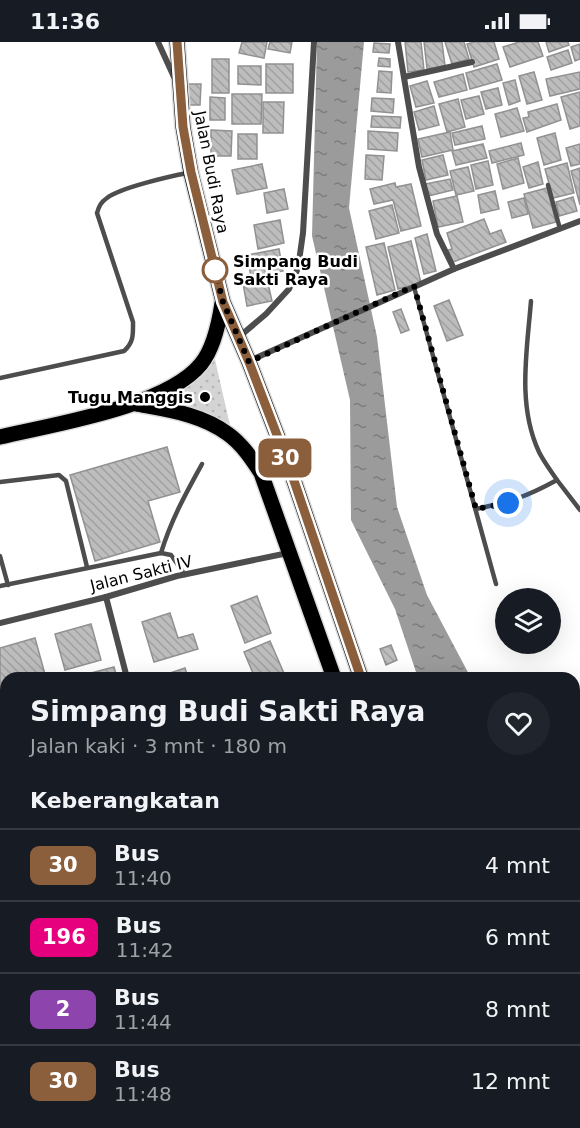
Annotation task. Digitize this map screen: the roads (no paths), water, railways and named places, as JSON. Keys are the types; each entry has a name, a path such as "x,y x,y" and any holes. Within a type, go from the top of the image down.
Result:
{"main road":[{"name":"Jalan Budi Raya","path":"177,42 179,88 191,172 223,302 290,469 359,672"},
{"path":"0,437 136,404 172,386 193,373 203,363 220,319 223,302"},
{"path":"136,404 192,416 229,434 245,449 261,473 332,672"}],"street":[{"path":"158,42 179,88"},
{"path":"237,339 266,314 289,289 298,268 303,233 314,42"},
{"path":"398,42 423,185 437,234 454,269"},
{"path":"404,77 472,62"},
{"path":"249,362 414,286 580,221"},
{"name":"Jalan Sakti IV","path":"0,622 106,597 185,575 290,553"},
{"path":"106,597 125,672"}],"lane":[{"path":"0,378 124,351 130,345 133,336 133,322 97,213 100,204 108,196 191,172"},
{"path":"548,186 560,229"},
{"path":"414,286 496,584"},
{"path":"531,301 524,383 528,421 539,452 580,510"},
{"path":"161,553 177,510 202,464"},
{"path":"0,482 63,476 87,567"},
{"path":"476,509 508,503 557,480"},
{"path":"0,586 49,578 87,567 161,553 171,555 185,575"},
{"path":"0,556 8,585"}],"water":[{"path":"317,42 364,42 349,208 377,337 397,507 427,595 468,672 416,672 395,609 351,520 350,400 312,236"}],"place":[{"name":"Simpang Budi Sakti Raya","path":"215,270"},
{"name":"Tugu Manggis","path":"205,397"}]}
